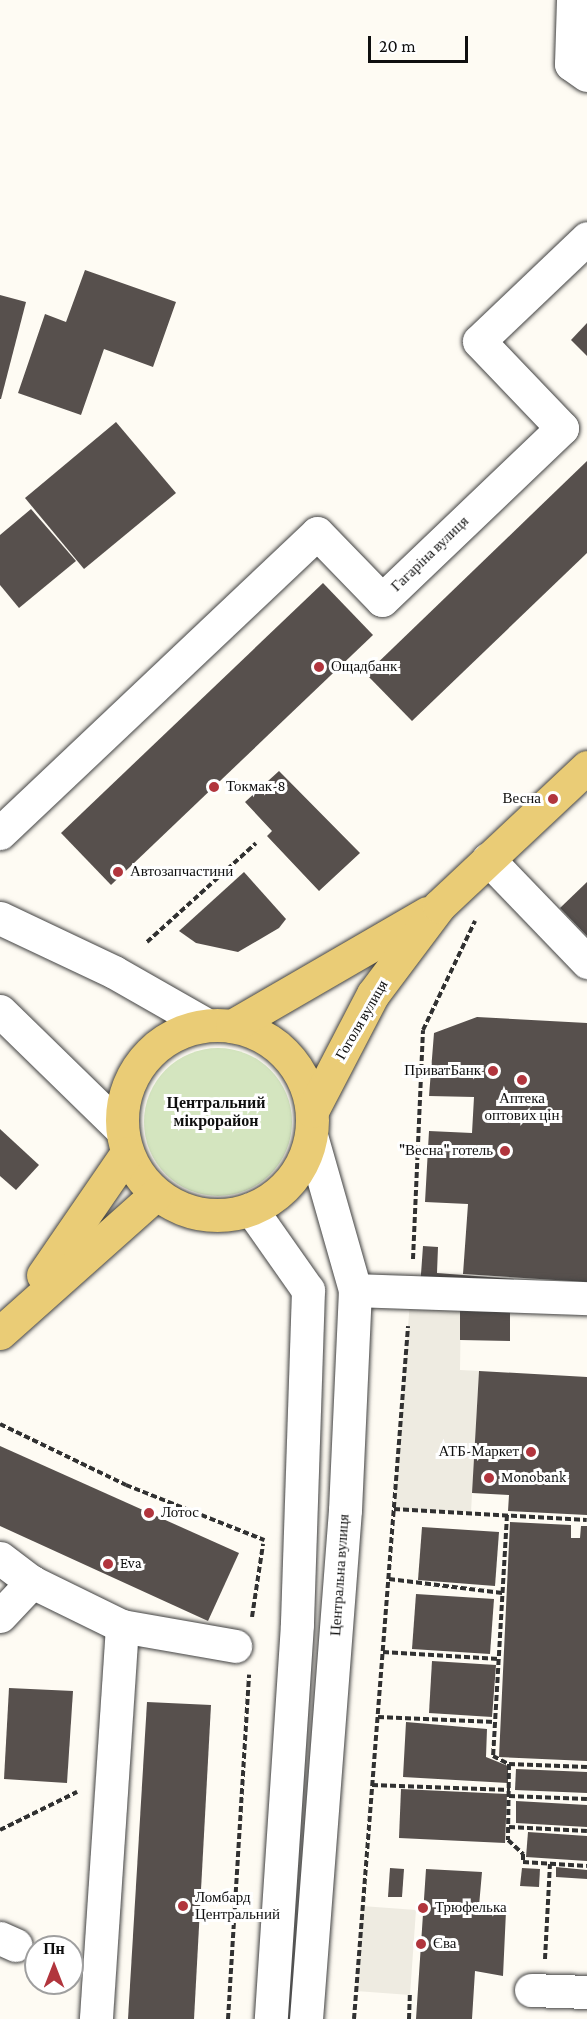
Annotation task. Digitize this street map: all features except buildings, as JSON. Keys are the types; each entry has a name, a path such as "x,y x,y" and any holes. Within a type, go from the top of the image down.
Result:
{"main road":[{"name":"Гоголя вулиця","path":"312,1123 373,994 439,906 587,767"},
{"name":"Гоголя вулиця","path":"220,1025 439,906"},
{"path":"8,1325 124,1141 130,1081 143,1059 183,1031 220,1025 256,1033 289,1058 306,1086 312,1123 291,1180 250,1209 201,1214 156,1194 124,1141"},
{"path":"8,1325 156,1194"}],"street":[{"path":"573,0 572,64 587,75"},
{"name":"Гагаріна вулиця","path":"0,833 317,533 382,600 562,428 479,341 587,238"},
{"path":"488,859 587,963"},
{"path":"0,918 220,1025"},
{"path":"0,1011 124,1141"},
{"name":"Центральна вулиця","path":"307,2009 346,1489 355,1290 312,1123"},
{"path":"250,1209 308,1290 297,1624 272,2008 307,2009"},
{"path":"355,1290 587,1298"},
{"path":"0,1558 32,1582 122,1626 245,1646"},
{"path":"0,1616 32,1582"},
{"path":"96,2019 122,1626"},
{"path":"537,1990 587,1992"}],"path":[{"path":"147,942 256,843"},
{"path":"0,1425 126,1485 264,1540"},
{"path":"394,1509 587,1520"},
{"path":"507,1515 493,1756 510,1764 587,1767"},
{"path":"228,2019 245,1646 266,1530"},
{"path":"388,1579 502,1593"},
{"path":"383,1652 499,1659"},
{"path":"378,1718 495,1722"},
{"path":"510,1764 508,1840 523,1854 523,1862 587,1866"},
{"path":"0,1830 113,1774"},
{"path":"372,1785 510,1790"},
{"path":"510,1796 587,1799"},
{"path":"509,1827 587,1831"},
{"path":"537,1990 550,1864"},
{"path":"354,2019 362,1906"},
{"path":"409,2019 410,1995"}],"green space":[{"path":"218,1048 232,1049 246,1054 259,1060 270,1070 280,1081 286,1094 291,1108 291,1136 286,1150 280,1163 270,1174 259,1184 246,1190 232,1195 218,1196 204,1195 190,1190 177,1184 166,1174 156,1163 150,1150 145,1136 144,1122 145,1108 150,1094 156,1081 166,1070 177,1060 190,1054 204,1049"}],"shaded area":[{"path":"410,1301 461,1301 460,1370 479,1371 471,1512 394,1509"},
{"path":"362,1906 416,1910 410,1995 356,1991"}],"place":[{"name":"Ощадбанк","path":"319,667"},
{"name":"Токмак-8","path":"214,787"},
{"name":"Весна","path":"553,799"},
{"name":"Автозапчастини","path":"118,872"},
{"name":"ПриватБанк","path":"493,1071"},
{"name":"Аптека оптових цін","path":"522,1080"},
{"name":"\"Весна\" готель","path":"505,1151"},
{"name":"АТБ-Маркет","path":"531,1452"},
{"name":"Monobank","path":"489,1478"},
{"name":"Лотос","path":"149,1513"},
{"name":"Eva","path":"108,1564"},
{"name":"Ломбард Центральний","path":"183,1906"},
{"name":"Трюфелька","path":"423,1908"},
{"name":"Єва","path":"421,1944"}],"district":[{"name":"Центральний мікрорайон","path":"216,1112"}]}
